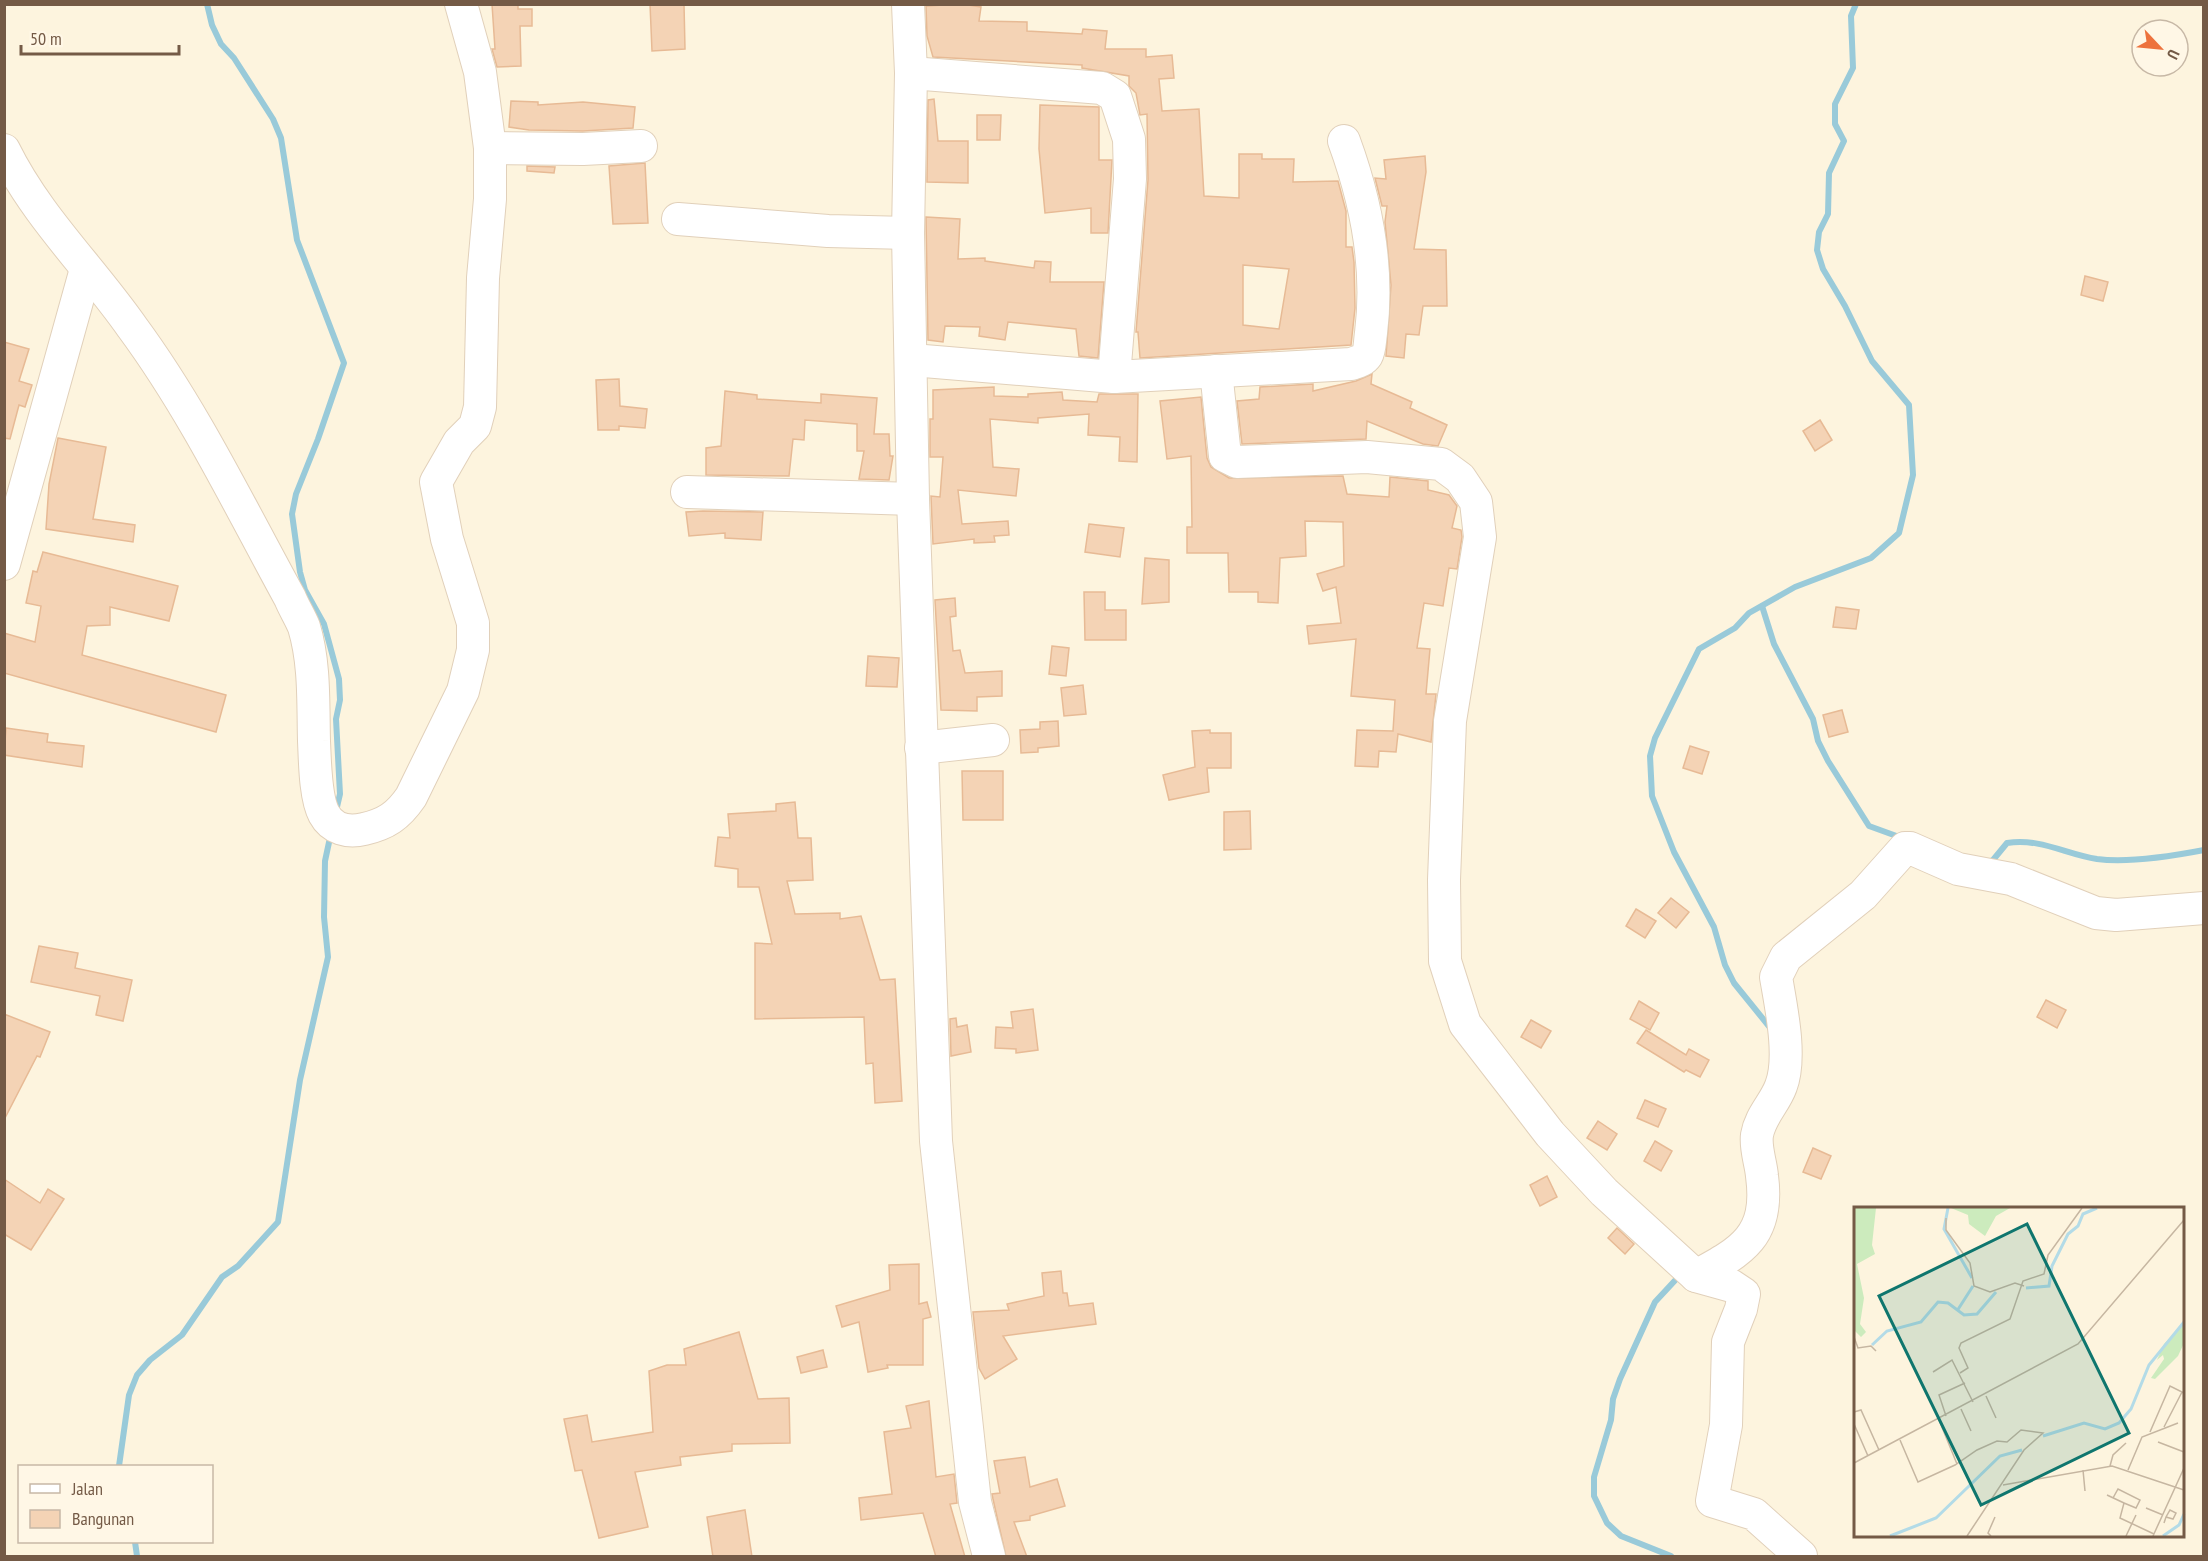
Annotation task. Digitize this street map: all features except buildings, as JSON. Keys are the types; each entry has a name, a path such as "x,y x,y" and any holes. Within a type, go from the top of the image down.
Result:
{"street":[{"path":"4,150 42,214 132,327 195,423 304,627 311,668 315,763 323,811 331,823 344,830 354,831 388,822 400,813 411,796 463,691 473,650 473,623 447,539 436,482 459,442 475,426 480,407 483,278 490,199 490,148 480,72 461,4"},
{"path":"908,4 911,73 908,232 913,499 936,1141 975,1502 990,1557"},
{"path":"911,73 1102,88 1115,96 1129,139 1130,179 1114,376"},
{"path":"912,360 1114,376 1351,364 1362,360 1368,354 1373,313 1373,261 1355,171 1344,141"},
{"path":"490,148 583,149 641,146"},
{"path":"678,219 828,231 908,232"},
{"path":"4,564 86,269"},
{"path":"1216,371 1225,456 1229,460 1237,462 1367,457 1441,464 1460,478 1476,502 1480,537 1449,721 1444,880 1445,961 1465,1024 1550,1134 1604,1192 1696,1276 1732,1286 1744,1294 1741,1309 1728,1342 1726,1425 1712,1501 1754,1514 1801,1557"},
{"path":"687,492 913,499"},
{"path":"921,748 993,740"},
{"path":"1696,1276 1737,1254 1753,1237 1760,1219 1763,1188 1757,1134 1781,1085 1785,1069 1776,977 1780,966 1786,957 1863,895 1905,848 1910,848 1958,869 2011,879 2096,913 2116,915 2204,908"}],"waterway":[{"path":"207,4 212,25 221,44 234,58 273,119 281,138 297,240 344,363 296,494 292,514 300,572 305,590 324,624 339,679 340,700 336,719 340,794 336,811"},
{"path":"1772,1030 1734,983 1725,965 1714,927 1674,852 1652,796 1650,756 1655,738 1699,649 1735,628 1749,613 1795,587 1871,558 1899,533 1913,475 1909,405 1872,361 1845,306 1823,269 1817,250 1819,232 1828,214 1829,173 1844,141 1835,124 1835,104 1853,68 1851,16 1856,4"},
{"path":"1762,606 1774,644 1813,719 1818,741 1828,761 1869,826 1902,838"},
{"path":"119,1465 129,1395 137,1375 150,1360 182,1335 222,1277 238,1266 278,1222 300,1080 328,957 324,917 325,861 331,833"},
{"path":"1988,862 1993,860 2007,843 2019,842 2109,860 2150,858 2204,850"},
{"path":"1671,1556 1621,1536 1607,1523 1594,1496 1594,1477 1611,1420 1613,1399 1620,1379 1655,1302 1681,1274"},
{"path":"135,1543 137,1556"}]}
